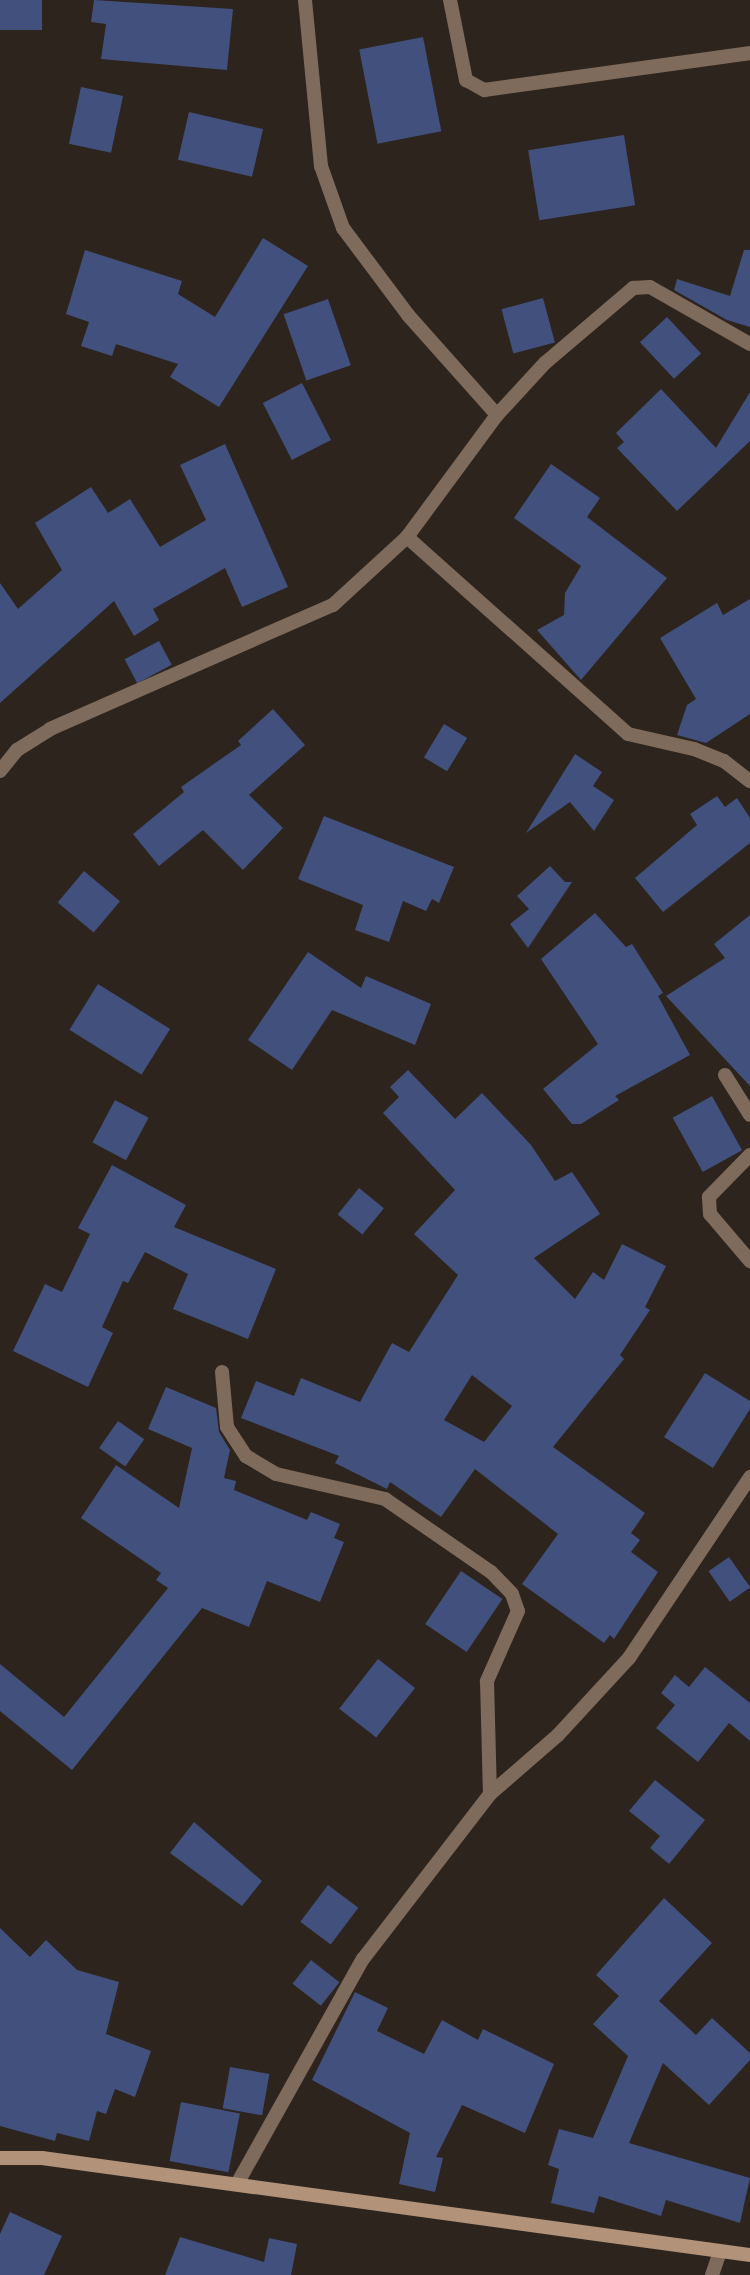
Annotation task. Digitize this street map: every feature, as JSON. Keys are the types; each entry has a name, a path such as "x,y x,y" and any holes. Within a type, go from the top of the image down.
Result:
{"street":[{"path":"305,0 321,166 343,228 408,315 497,415"},
{"path":"450,0 466,80 484,90 750,53"},
{"path":"0,771 17,750 50,729 333,605 407,537 497,415 545,363 633,288 650,287 750,344"},
{"path":"407,537 628,734 694,749 724,761 750,781"},
{"path":"725,1075 750,1115"},
{"path":"750,1155 709,1197 710,1214 750,1261"},
{"path":"222,1372 227,1427 246,1456 276,1474 385,1499 491,1572 512,1594 518,1611 487,1681 490,1794"},
{"path":"237,2184 363,1959 490,1794 558,1735 629,1658 750,1477"},
{"path":"0,2158 42,2158 750,2255"},
{"path":"712,2275 720,2252"}],"building":[{"path":"0,0 42,0 42,30 0,30"},
{"path":"94,0 233,9 227,70 101,59 106,24 91,22"},
{"path":"423,37 441,131 378,144 359,49"},
{"path":"81,87 123,96 111,153 69,144"},
{"path":"189,112 263,129 252,177 178,160"},
{"path":"624,135 635,205 539,220 528,150"},
{"path":"263,238 308,266 219,407 170,377 178,364 116,344 112,356 81,346 89,322 66,314 85,250 182,281 178,294 215,317"},
{"path":"744,250 750,250 750,327 727,320 674,290 677,279 730,296"},
{"path":"543,298 555,342 513,354 501,309"},
{"path":"328,299 351,365 306,380 284,314"},
{"path":"667,317 701,354 674,379 640,342"},
{"path":"302,383 331,440 292,460 263,403"},
{"path":"661,389 716,448 750,392 750,441 677,511 617,448 624,442 616,433"},
{"path":"225,444 288,587 242,607 225,568 153,609 159,620 134,636 114,601 0,703 0,583 18,609 62,570 35,523 91,487 108,513 130,499 160,547 206,520 180,465"},
{"path":"551,464 600,498 587,517 667,578 581,680 537,630 564,615 565,593 581,566 514,518"},
{"path":"750,599 750,714 706,743 677,735 687,705 696,699 660,638 717,603 723,615"},
{"path":"159,641 172,665 137,683 125,659"},
{"path":"273,709 305,745 249,795 283,828 243,870 203,830 159,866 133,834 184,792 181,787 241,745 238,741"},
{"path":"444,724 467,738 447,771 424,757"},
{"path":"575,754 602,772 593,786 614,800 594,831 570,802 526,833"},
{"path":"717,796 725,807 737,798 750,818 750,843 663,912 635,878 697,825 690,814"},
{"path":"324,816 454,867 439,903 432,899 426,911 403,901 389,942 355,930 363,905 298,879"},
{"path":"550,866 565,882 572,882 528,948 510,924 529,909 517,896"},
{"path":"84,871 120,901 94,933 58,902"},
{"path":"595,913 626,947 632,944 663,993 658,996 690,1055 615,1096 619,1100 581,1124 572,1124 543,1089 598,1044 541,959"},
{"path":"750,915 750,1086 666,996 725,958 714,944"},
{"path":"308,952 361,988 366,976 431,1004 415,1045 332,1010 292,1070 248,1040"},
{"path":"98,984 170,1029 141,1075 69,1030"},
{"path":"408,1070 455,1119 482,1093 531,1145 555,1181 572,1172 600,1214 534,1258 575,1299 593,1272 604,1280 622,1244 666,1266 645,1307 650,1310 620,1355 624,1359 553,1447 645,1513 631,1533 640,1540 631,1552 658,1572 614,1639 610,1635 604,1643 522,1584 558,1534 475,1469 441,1517 390,1482 387,1489 335,1463 339,1456 241,1418 256,1381 294,1396 301,1378 360,1402 392,1343 409,1352 458,1275 414,1234 455,1190 383,1113 399,1097 390,1087","holes":["472,1375 512,1406 484,1442 444,1420"]},
{"path":"712,1096 742,1150 703,1172 673,1118"},
{"path":"115,1100 149,1118 126,1160 92,1142"},
{"path":"112,1165 186,1205 174,1227 276,1269 248,1339 173,1309 188,1274 145,1252 128,1283 123,1281 102,1327 113,1333 88,1387 13,1351 45,1284 62,1292 90,1234 78,1228"},
{"path":"359,1188 384,1208 362,1235 338,1214"},
{"path":"705,1373 750,1401 750,1409 713,1468 664,1437"},
{"path":"166,1387 216,1408 219,1432 230,1450 224,1478 236,1481 234,1490 307,1520 311,1512 340,1524 334,1538 344,1542 320,1602 267,1581 249,1627 202,1608 72,1770 0,1711 0,1664 64,1717 168,1588 156,1580 161,1573 81,1518 116,1465 179,1508 192,1448 148,1429"},
{"path":"118,1421 144,1439 125,1466 99,1448"},
{"path":"729,1557 750,1587 730,1602 709,1571"},
{"path":"461,1571 502,1599 467,1652 425,1624"},
{"path":"378,1659 415,1688 376,1738 339,1709"},
{"path":"705,1667 750,1703 750,1741 729,1723 698,1762 656,1728 675,1705 661,1693 675,1675 689,1687"},
{"path":"655,1780 705,1820 669,1864 650,1848 660,1836 629,1811"},
{"path":"194,1822 262,1881 242,1906 170,1853"},
{"path":"328,1885 358,1908 331,1945 300,1922"},
{"path":"664,1898 712,1943 659,2001 696,2035 712,2018 750,2053 750,2060 709,2105 663,2063 629,2143 750,2178 740,2223 666,2200 661,2216 599,2196 594,2213 551,2203 559,2169 548,2165 559,2129 593,2138 628,2056 593,2024 619,1996 596,1975"},
{"path":"0,1928 30,1957 46,1940 77,1970 119,1982 106,2034 151,2051 135,2097 115,2089 106,2114 97,2111 89,2141 57,2133 55,2141 0,2126"},
{"path":"311,1960 339,1982 321,2006 293,1984"},
{"path":"355,1992 388,2008 377,2031 424,2054 442,2020 478,2040 483,2029 554,2064 525,2133 462,2105 436,2157 443,2158 435,2192 399,2184 410,2133 312,2080"},
{"path":"230,2067 269,2074 262,2115 223,2108"},
{"path":"181,2102 240,2113 228,2172 170,2161"},
{"path":"10,2212 62,2236 44,2275 0,2275 0,2234"},
{"path":"180,2237 264,2262 269,2238 297,2244 291,2275 165,2275"}]}
